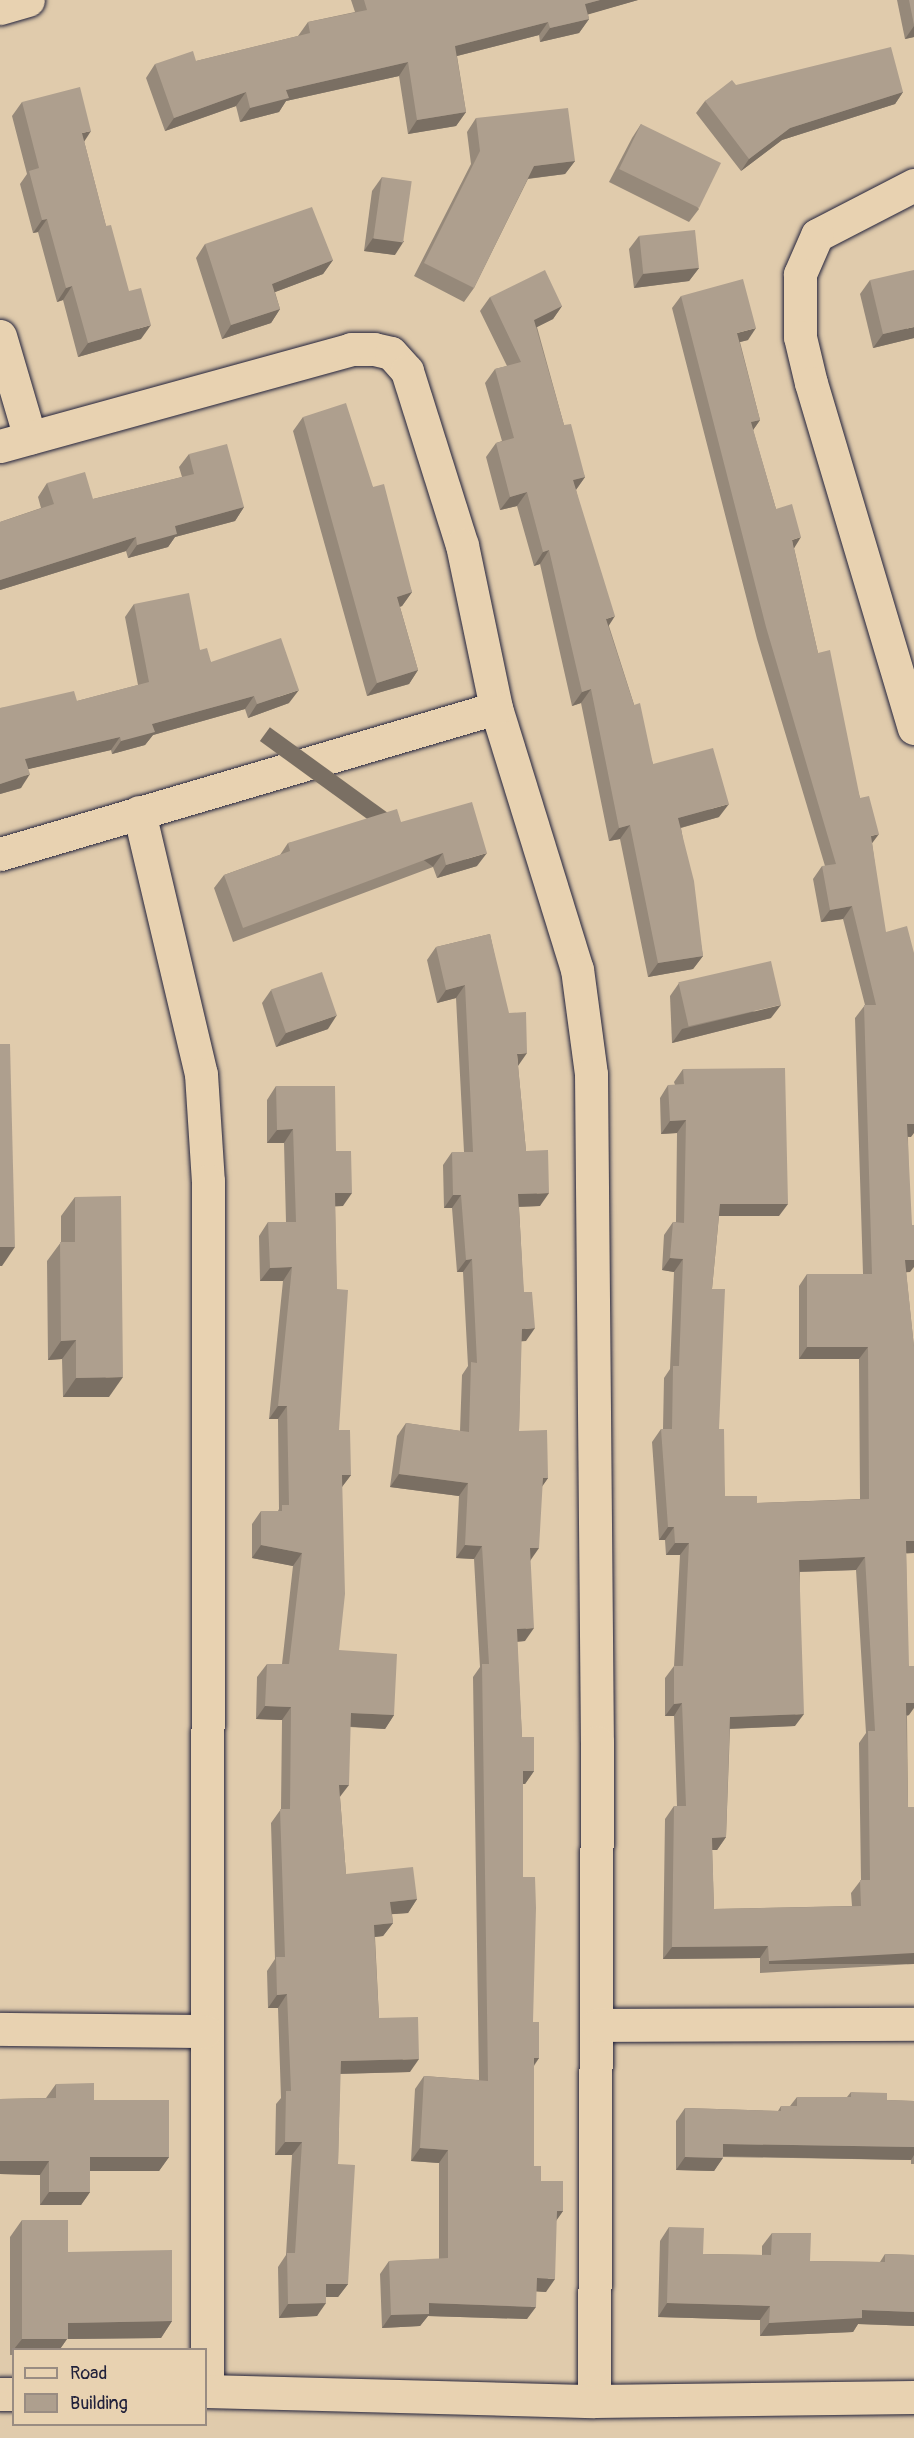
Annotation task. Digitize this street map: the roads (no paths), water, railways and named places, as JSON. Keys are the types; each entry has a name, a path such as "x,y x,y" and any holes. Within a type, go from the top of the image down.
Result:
{"street":[{"path":"0,8 28,0"},
{"path":"914,185 816,235 800,274 800,337 914,728"},
{"path":"0,336 15,442 351,350 391,353 407,371 462,545 496,708 577,969 591,1074 597,2025 594,2401"},
{"path":"0,854 496,708"},
{"path":"139,812 201,1074 208,1181 206,2348"},
{"path":"597,2025 914,2024"},
{"path":"0,2029 205,2031"},
{"path":"207,2391 594,2401 914,2397"}]}
